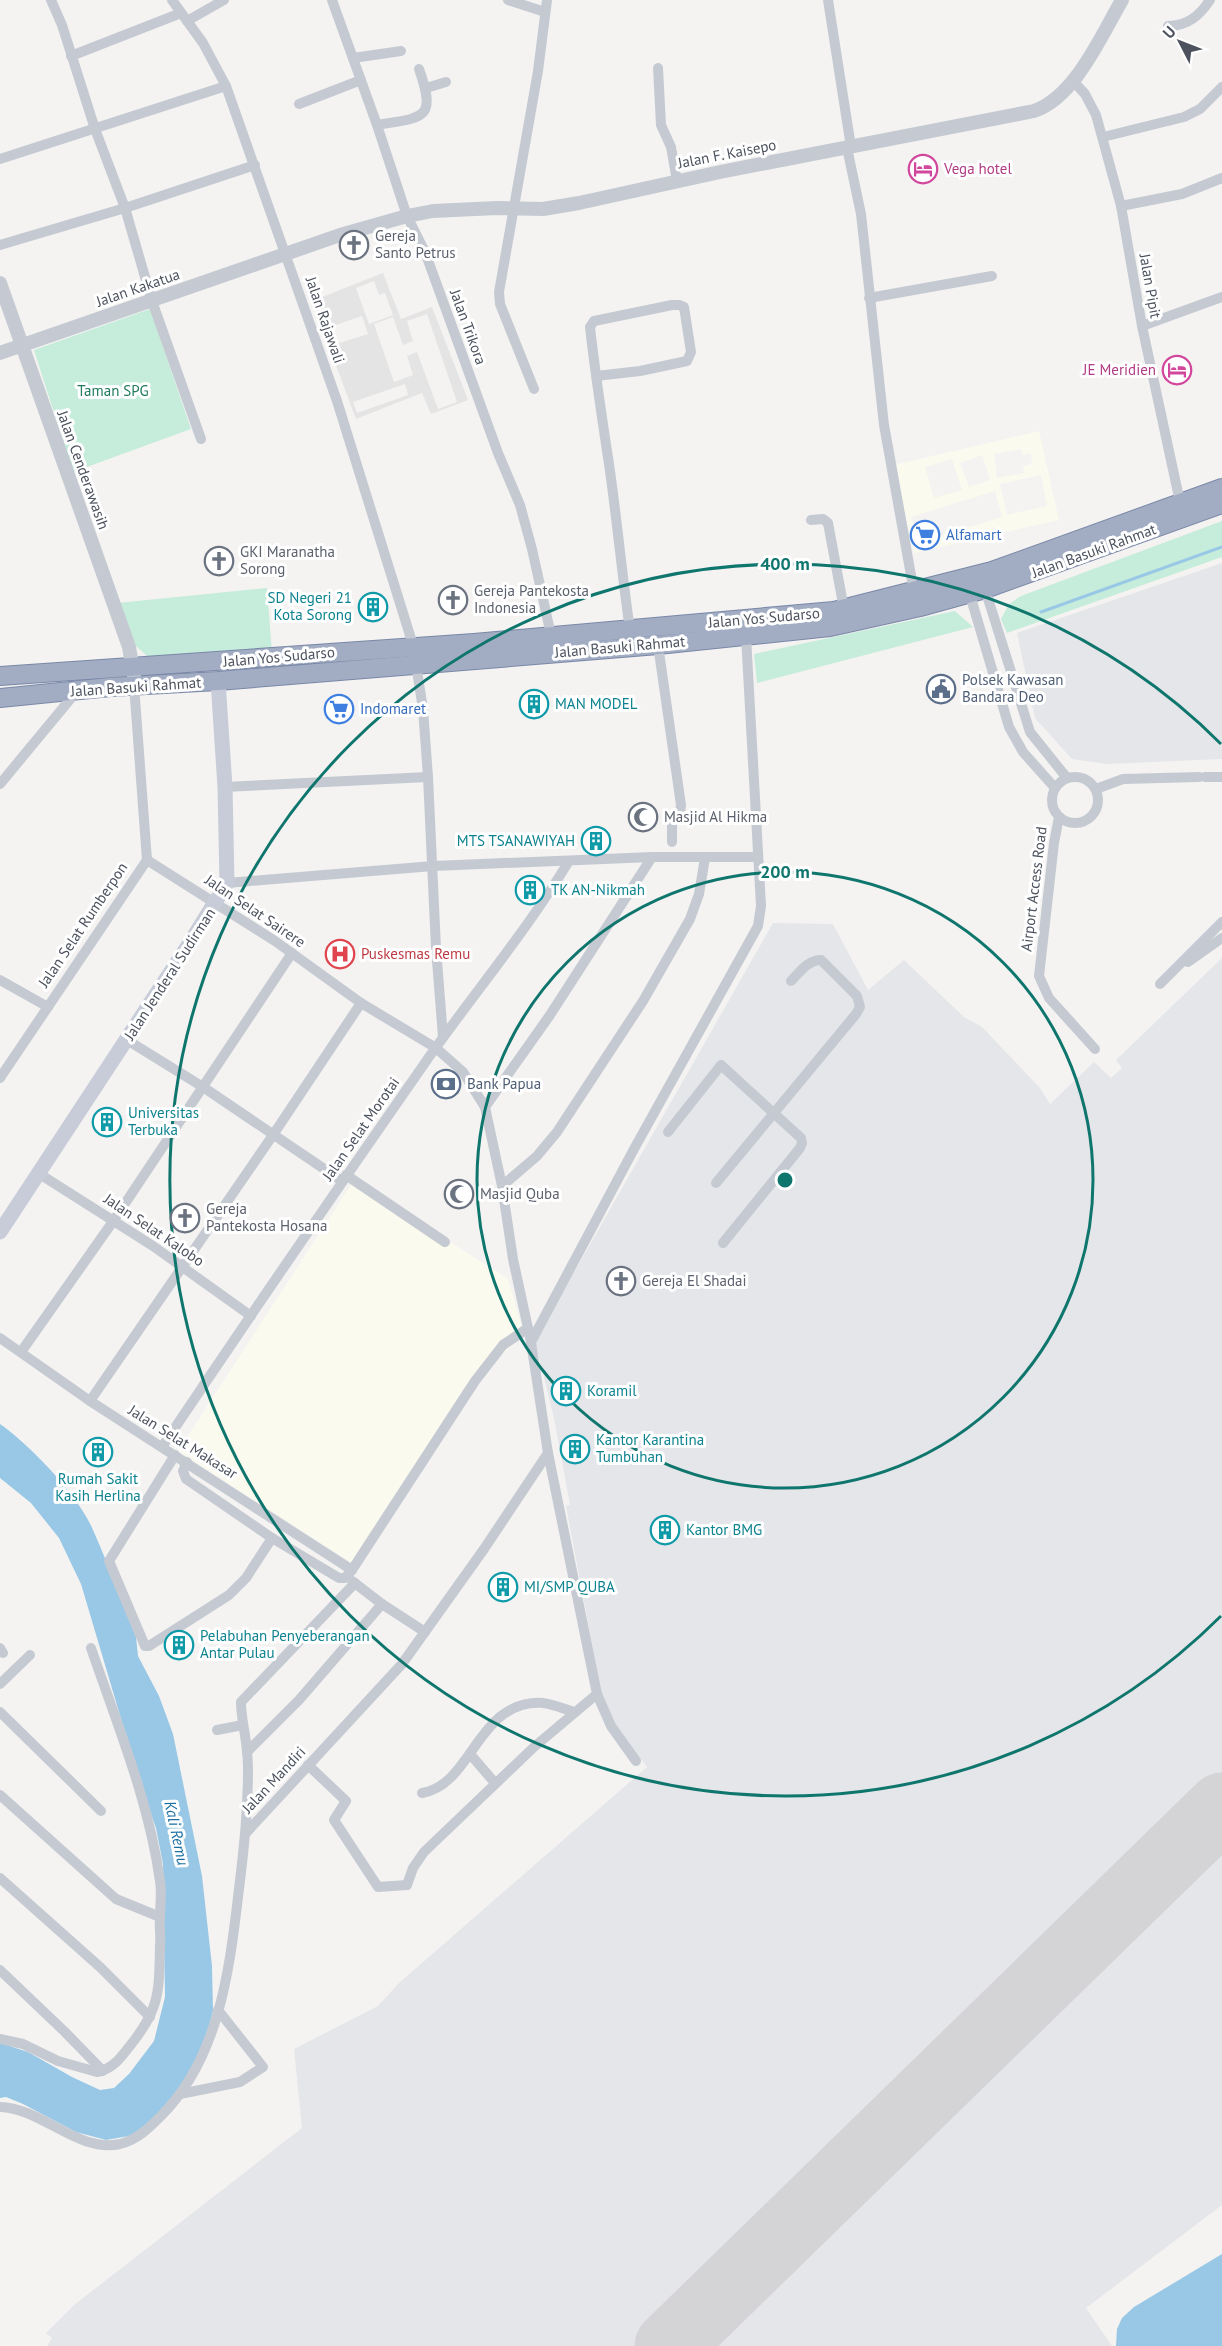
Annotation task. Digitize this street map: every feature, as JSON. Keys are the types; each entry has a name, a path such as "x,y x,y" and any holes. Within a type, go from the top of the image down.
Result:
{"highway":[{"name":"Jalan Yos Sudarso","path":"0,676 81,670 134,677 413,645 630,630 711,631 844,609 914,592 975,584 1180,502 1222,488"},
{"name":"Jalan Basuki Rahmat","path":"0,698 77,691 134,677 218,681 658,645 711,631 746,636 830,627 975,584 1222,504"}],"main road":[{"path":"218,681 225,787 227,883"},
{"name":"Jalan Jenderal Sudirman","path":"0,1232 227,883"}],"street":[{"path":"51,0 125,208 152,301 201,440"},
{"name":"Jalan Rajawali","path":"172,0 212,57 226,86 337,401 413,645 417,664 428,777 436,948 443,1037"},
{"path":"71,56 184,17 224,0"},
{"name":"Jalan Trikora","path":"332,0 377,124 407,216 426,252 498,453 520,505 551,635"},
{"path":"508,0 545,12"},
{"path":"534,389 500,304 499,292 538,71 547,0"},
{"path":"828,0 849,148 861,214 884,424 914,592"},
{"name":"Jalan F. Kaisepo","path":"286,254 340,235 433,211 543,209 677,180 1034,111 1054,101 1074,82 1122,0"},
{"path":"1168,26 1176,26 1198,17 1210,0"},
{"path":"353,58 401,51"},
{"path":"658,68 661,125 671,147 677,180"},
{"path":"377,124 421,115 427,109 429,102 419,69"},
{"path":"299,104 361,80"},
{"path":"426,88 446,82"},
{"name":"Jalan Pipit","path":"1074,82 1090,102 1103,137 1121,206 1142,326 1180,502"},
{"path":"0,159 226,86"},
{"path":"1103,137 1184,117 1200,109 1222,87"},
{"path":"0,245 125,208 255,165"},
{"path":"1121,206 1182,194 1222,178"},
{"name":"Jalan Kakatua","path":"0,353 286,254"},
{"path":"869,298 992,276"},
{"name":"Jalan Cenderawasih","path":"0,283 129,647 134,677"},
{"path":"1142,326 1222,297"},
{"path":"596,376 640,371 687,361 691,352 684,307 672,305 594,321 590,327 596,376 630,630"},
{"path":"811,520 823,519 831,530 844,609"},
{"path":"975,584 1030,732 1067,778"},
{"path":"975,584 1009,727 1023,752 1055,788"},
{"path":"531,1342 634,1149 758,926 761,906 746,636"},
{"path":"658,645 681,805 680,814 672,821 672,842"},
{"name":"Jalan Selat Rumberpon","path":"0,1078 147,860 134,677"},
{"path":"0,784 77,691"},
{"path":"225,787 428,777"},
{"path":"1078,777 1088,780 1096,789 1098,799 1096,810 1089,818 1079,822 1069,822 1059,817 1052,798 1055,788 1067,778 1078,777"},
{"path":"1096,789 1123,778 1222,777"},
{"name":"Airport Access Road","path":"1059,817 1039,976 1049,998 1095,1049"},
{"path":"227,883 433,866 652,857 758,857"},
{"path":"636,1761 611,1726 597,1694 548,1453 531,1342 485,1107 550,1016 652,857"},
{"path":"502,1186 537,1156 557,1132 643,1001 690,919 699,894 705,858"},
{"name":"Jalan Selat Sairere","path":"147,860 216,902 361,1003 436,1048 463,1072 485,1107"},
{"name":"Jalan Selat Morotai","path":"162,1447 344,1178 443,1037 515,942 569,861"},
{"path":"1160,984 1222,922"},
{"path":"1173,971 1222,938"},
{"path":"21,1352 114,1220 292,953"},
{"path":"716,1183 860,1007 857,996 821,960 809,963 791,981"},
{"path":"0,980 48,1007"},
{"path":"90,1401 361,1003"},
{"path":"127,1040 203,1087 273,1135 445,1242"},
{"path":"668,1132 721,1065 800,1135 802,1145 723,1242"},
{"name":"Jalan Selat Kalobo","path":"38,1173 114,1220 251,1316"},
{"path":"245,1834 247,1752 242,1700 352,1577 474,1381 503,1345 528,1328"},
{"name":"Jalan Selat Makasar","path":"0,1338 90,1401 187,1462 352,1577"},
{"name":"Jalan Mandiri","path":"0,2107 12,2108 33,2115 92,2142 119,2144 149,2129 180,2094 205,2051 218,2010 232,1947 245,1834 402,1664 484,1549 548,1453"},
{"path":"175,1455 109,1561 145,1646 149,1646 229,1595 246,1578 272,1538"},
{"path":"187,1462 183,1471 186,1479 272,1538 339,1578 352,1577 382,1604 424,1632"},
{"path":"247,1752 299,1700 382,1604"},
{"path":"0,2039 23,2044 58,2061 97,2072 103,2071 117,2063 145,2028 155,2007 159,1983 161,1883 151,1833 135,1776 91,1648"},
{"path":"0,1684 30,1655"},
{"path":"308,1765 346,1801 334,1820 378,1887 407,1885 411,1880 413,1868 424,1852 495,1784 597,1694"},
{"path":"422,1793 439,1788 470,1755 494,1720 514,1709 541,1703 574,1712"},
{"path":"0,1712 101,1811"},
{"path":"217,1730 243,1725"},
{"path":"470,1755 495,1784"},
{"path":"0,1795 116,1899 160,1917"},
{"path":"0,1878 100,1967 150,2017"},
{"path":"0,1970 103,2071"},
{"path":"180,2094 240,2082 263,2067 218,2010"}],"shaded area":[{"path":"383,273 401,319 432,307 468,400 431,414 422,393 356,419 312,301","holes":["374,281 379,295 385,293 393,315 369,324 356,288","427,314 457,402 438,409 417,352 407,356 413,375 394,382 374,324 393,317 403,345 413,341 407,321","362,316 368,334 333,345 327,328","405,384 408,395 357,413 353,402"]},
{"path":"1039,431 1059,520 914,553 894,465","holes":["1021,449 1023,455 1031,453 1032,464 1023,466 1024,473 997,478 994,454","982,455 990,480 969,487 960,463","952,459 962,490 934,498 925,467","1041,475 1047,506 1007,515 1000,484","995,491 1002,517 919,542 911,517"]},
{"path":"1222,563 1222,759 1107,764 1072,759 1035,718 1017,633"},
{"path":"773,923 833,924 868,990 904,960 964,1017 982,1027 1040,1088 1050,1104 1094,1062 1111,1078 1122,1068 1116,1060 1222,958 1222,2205 1086,2308 1112,2346 47,2346 52,2338 46,2333 74,2305 302,2128 294,2049 378,2006 399,1983 647,1767 615,1726 601,1692 566,1506 570,1505 554,1418 535,1341"},
{"path":"354,1180 508,1279 524,1335 490,1366 358,1567 178,1451"}],"green space":[{"name":"Taman SPG","path":"150,309 191,429 73,472 34,350"},
{"path":"1222,521 1222,557 1007,633 1001,619 1009,604 1021,596"},
{"path":"267,588 272,653 154,662 129,640 117,603"},
{"path":"955,611 973,627 757,683 754,654"}],"water":[{"name":"Kali Remu","path":"0,1424 52,1472 77,1502 93,1530 136,1637 138,1656 159,1696 173,1734 202,1876 212,1966 213,2011 204,2044 186,2081 159,2114 135,2135 106,2140 76,2132 23,2104 6,2097 0,2098 0,2043 28,2052 100,2090 114,2088 129,2074 154,2041 165,1997 163,1864 156,1828 141,1786 81,1584 59,1538 31,1503 0,1478"},
{"path":"1222,2254 1222,2346 1116,2346 1117,2329 1122,2318 1134,2307"}],"waterway":[{"path":"1041,612 1222,547"}],"runway":[{"path":"669,2346 1222,1807"}],"place":[{"name":"Vega hotel","path":"923,169"},
{"name":"Gereja Santo Petrus","path":"354,245"},
{"name":"JE Meridien","path":"1177,370"},
{"name":"Alfamart","path":"925,535"},
{"name":"GKI Maranatha Sorong","path":"219,561"},
{"name":"Gereja Pantekosta Indonesia","path":"453,600"},
{"name":"SD Negeri 21 Kota Sorong","path":"373,607"},
{"name":"Polsek Kawasan Bandara Deo","path":"941,689"},
{"name":"MAN MODEL","path":"534,704"},
{"name":"Indomaret","path":"339,709"},
{"name":"Masjid Al Hikma","path":"643,817"},
{"name":"MTS TSANAWIYAH","path":"596,841"},
{"name":"TK AN-Nikmah","path":"530,890"},
{"name":"Puskesmas Remu","path":"340,954"},
{"name":"Bank Papua","path":"446,1084"},
{"name":"Universitas Terbuka","path":"107,1122"},
{"name":"Masjid Quba","path":"459,1194"},
{"name":"Gereja Pantekosta Hosana","path":"185,1218"},
{"name":"Gereja El Shadai","path":"621,1281"},
{"name":"Koramil","path":"566,1391"},
{"name":"Kantor Karantina Tumbuhan","path":"575,1449"},
{"name":"Rumah Sakit Kasih Herlina","path":"98,1452"},
{"name":"Kantor BMG","path":"665,1530"},
{"name":"MI/SMP QUBA","path":"503,1587"},
{"name":"Pelabuhan Penyeberangan Antar Pulau","path":"179,1645"}]}
